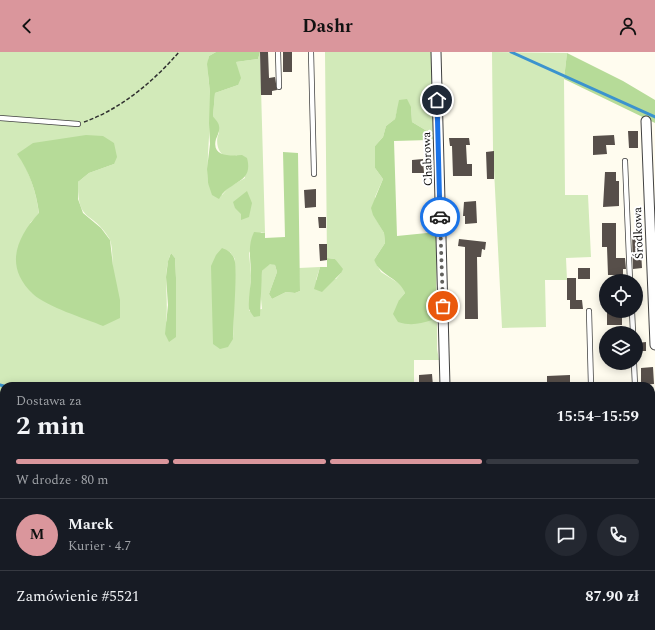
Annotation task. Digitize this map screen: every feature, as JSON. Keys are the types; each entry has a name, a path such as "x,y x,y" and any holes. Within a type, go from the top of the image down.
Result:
{"street":[{"name":"Chabrowa","path":"436,52 445,382"},
{"name":"Środkowa","path":"646,121 655,345"}],"lane":[{"path":"278,52 279,87"},
{"path":"311,52 314,174"},
{"path":"0,118 78,124"},
{"path":"625,161 630,274"},
{"path":"589,311 591,382"},
{"path":"634,370 635,382"}],"path":[{"path":"78,124 90,120 129,98 159,73 179,52"}],"green space":[{"path":"0,52 216,52 209,56 208,65 210,115 208,183 222,195 229,187 245,178 237,155 227,157 220,152 218,148 217,138 219,133 213,116 215,93 238,85 236,62 258,59 260,52 265,233 261,232 249,253 251,275 249,311 262,309 260,289 262,271 270,263 275,265 277,272 269,294 272,299 286,292 295,293 300,291 299,268 320,267 316,280 336,279 341,273 335,259 327,258 325,52 431,52 435,139 429,140 427,131 412,122 411,107 397,111 395,119 386,126 383,137 375,146 375,168 383,179 375,197 376,219 384,233 385,243 374,260 381,272 403,286 405,293 399,300 436,312 437,303 437,349 439,360 414,360 414,382 0,382","holes":["18,154 114,164 89,173 78,182 78,195 83,211 103,229 109,238 112,248 113,266 30,223 39,214 38,206 29,175","230,252 235,259 233,339","171,253 175,258 176,337 166,321 166,277 168,261"]},
{"path":"216,52 260,52 258,59 236,62 241,78 238,85 215,93 213,116 219,127 215,145 216,149 223,154 242,155 247,158 248,166 247,173 244,177 223,193 219,199 212,195 208,183 207,169 210,144 210,93 207,64 209,56"},
{"path":"492,52 567,53 564,79 565,195 588,195 591,257 566,258 567,280 545,280 546,327 502,328 493,150"},
{"path":"567,53 623,81 655,100 655,123 564,79"},
{"path":"407,99 411,107 412,122 427,131 429,140 394,141 397,236 437,232 436,312 432,320 411,324 398,322 393,314 399,300 405,293 399,284 381,270 374,260 385,243 384,233 373,215 371,208 383,179 375,168 375,146 383,137 386,126 395,119 399,100"},
{"path":"86,135 103,136 114,143 117,157 114,164 89,173 78,182 78,199 83,213 101,228 110,240 113,266 120,300 120,318 103,326 56,308 39,299 24,284 18,273 16,263 16,253 19,242 24,232 39,213 32,182 26,168 17,154 33,143"},
{"path":"283,152 298,153 300,291 295,293 286,292 272,299 269,294 277,272 275,265 270,264 262,271 260,316 254,317 249,310 251,275 250,248 252,237 254,232 265,233 265,238 285,237"},
{"path":"247,191 252,203 249,217 241,220 241,214 235,208 233,202"},
{"path":"222,248 232,254 234,258 235,283 233,339 228,347 220,349 213,344 211,266 216,255"},
{"path":"171,253 175,258 176,337 169,342 165,334 168,305 166,277 168,261"},
{"path":"327,258 335,259 343,269 341,273 322,292 314,289 320,267 327,267"}],"building":[{"path":"260,52 268,52 269,78 275,77 277,90 272,91 272,95 261,95"},
{"path":"283,52 292,52 292,72 283,72"},
{"path":"628,131 638,131 638,148 629,148"},
{"path":"614,135 615,145 606,145 607,154 593,155 593,136"},
{"path":"449,138 469,138 470,145 466,145 467,164 472,164 472,176 453,176 452,146 450,146"},
{"path":"494,151 494,179 487,179 486,152"},
{"path":"423,159 424,173 412,173 412,160"},
{"path":"605,172 616,172 616,181 619,181 619,206 603,207"},
{"path":"316,189 316,207 305,208 304,190"},
{"path":"476,201 477,223 465,224 465,216 463,216 464,202"},
{"path":"318,217 326,217 326,228 319,228"},
{"path":"602,223 616,223 616,258 625,258 626,269 623,269 623,274 608,274 607,247 602,247"},
{"path":"640,233 642,268 633,269 632,234"},
{"path":"459,239 486,242 485,250 482,249 481,257 477,257 478,319 465,319 465,247 458,246"},
{"path":"319,244 327,244 327,260 320,261"},
{"path":"578,268 590,268 590,279 578,279"},
{"path":"567,278 576,278 576,300 582,300 583,309 570,309 570,300 567,300"},
{"path":"607,318 622,318 622,325 607,325"},
{"path":"643,342 646,342 646,351 643,351"},
{"path":"653,367 654,382 641,382 641,370 643,370 643,368"},
{"path":"432,374 433,382 419,382 419,375"},
{"path":"570,375 570,382 547,382 547,376"}],"waterway":[{"path":"511,52 655,117"}],"way so far":[{"path":"440,217 443,306"}],"route":[{"path":"437,100 440,217"}]}
